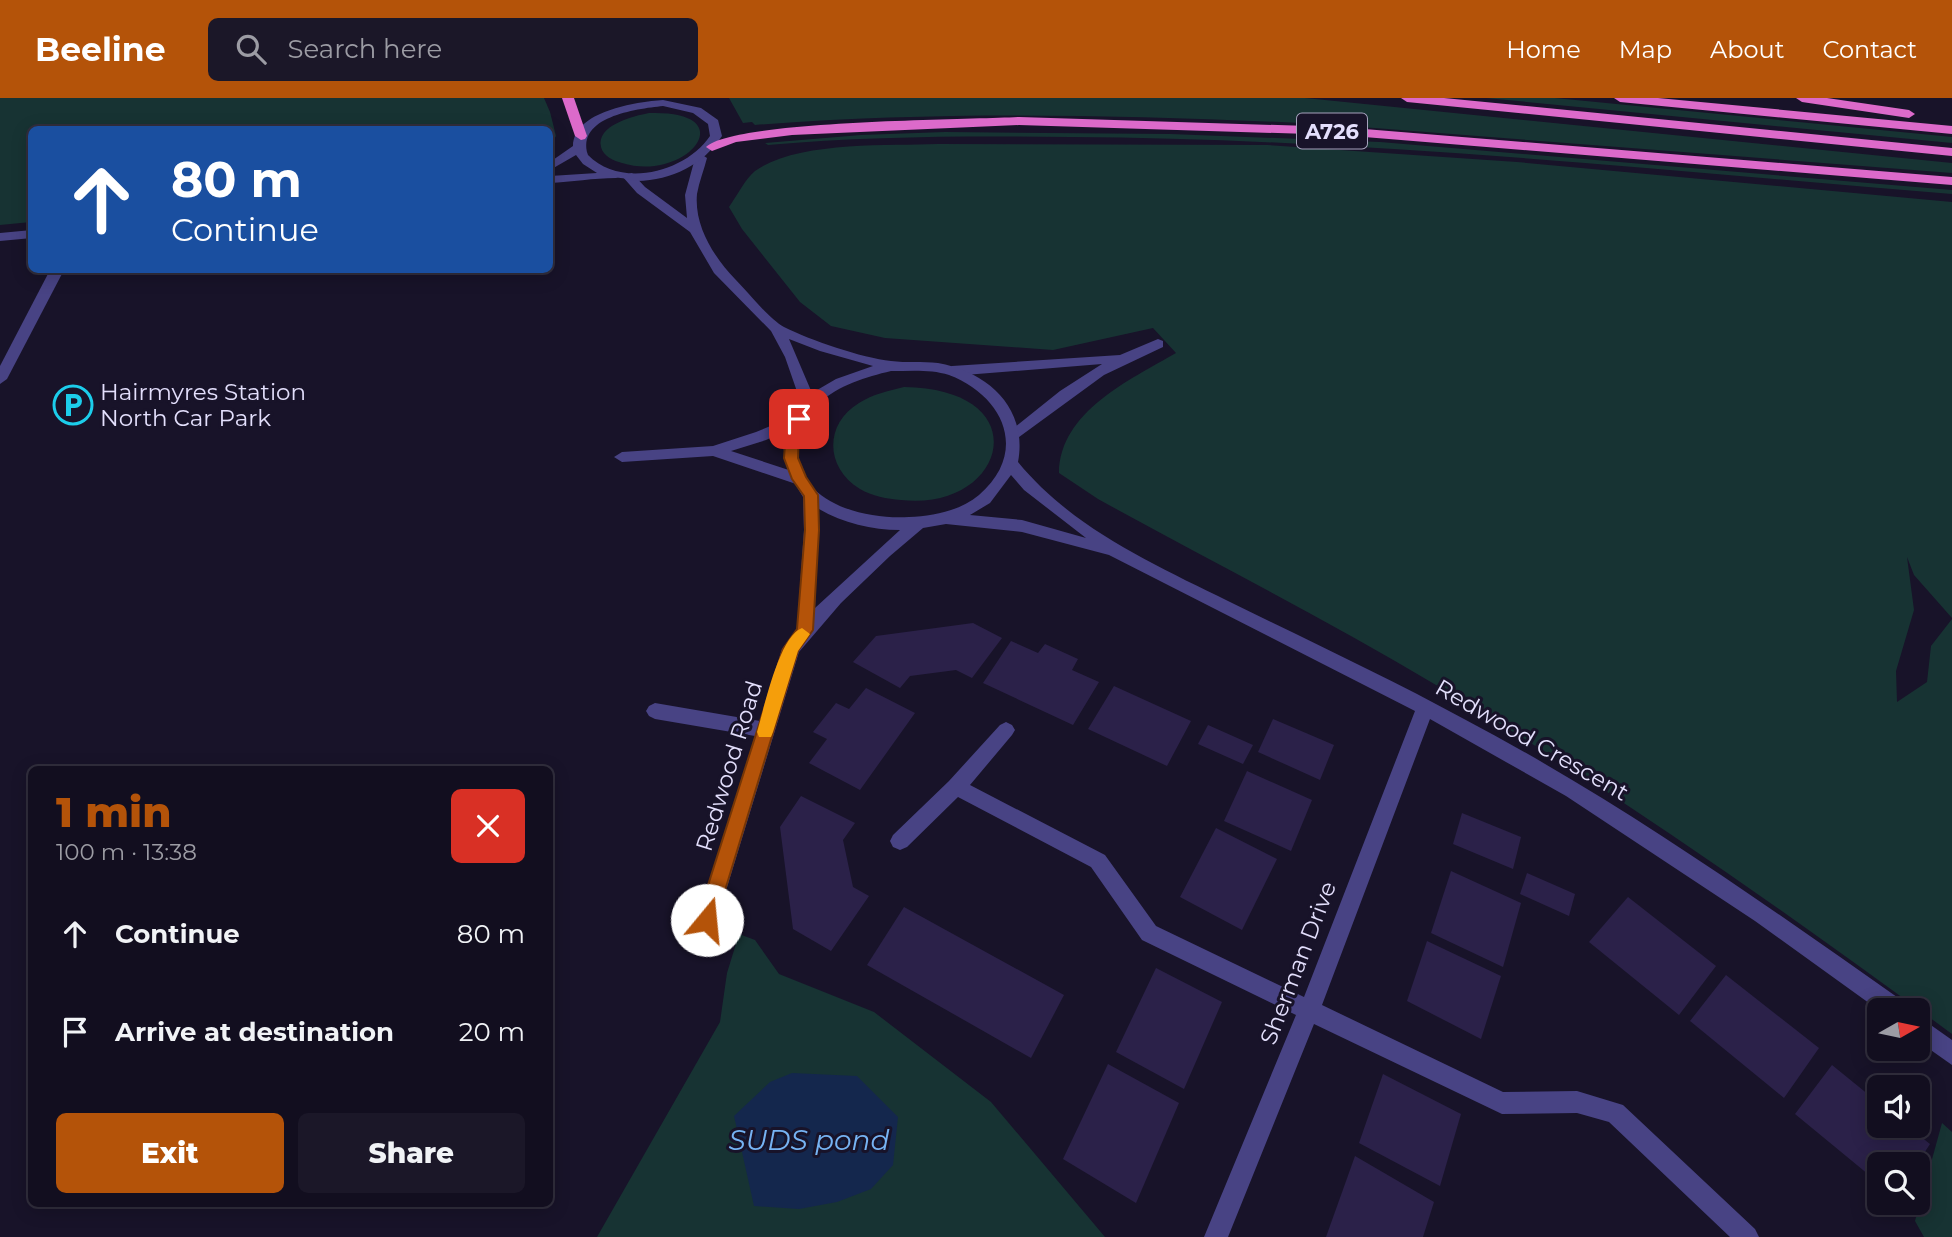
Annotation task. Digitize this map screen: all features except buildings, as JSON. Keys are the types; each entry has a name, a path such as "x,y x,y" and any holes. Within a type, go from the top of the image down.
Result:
{"highway":[{"path":"568,98 580,142"},
{"path":"1407,98 1952,152"},
{"path":"1619,98 1952,130"},
{"path":"1802,98 1952,121"},
{"name":"A726","path":"712,147 744,137 823,128 1059,122 1340,131 1952,181"}],"street":[{"path":"553,164 580,142 589,126 603,116 649,98"},
{"path":"580,142 583,158 595,168 628,176 669,172 701,158 716,140 717,129 705,107 706,98"},
{"path":"633,105 682,105 699,110 710,118"},
{"path":"695,230 691,195 701,158"},
{"path":"553,180 614,174"},
{"path":"628,176 648,196 695,230 719,270 777,329 792,357 809,404"},
{"path":"0,237 28,234"},
{"path":"0,379 55,273"},
{"path":"777,329 825,348 891,366 931,367 952,371 972,380 998,400 1008,415 1015,436 1011,464 1000,483 968,510 946,519 919,523 861,521 811,495 799,479 791,458 793,431 809,404 839,382 891,366"},
{"path":"1015,436 1061,396 1120,358 1158,344"},
{"path":"952,371 1120,358"},
{"path":"622,457 714,451 761,436 799,419"},
{"path":"714,451 799,479"},
{"name":"Redwood Crescent","path":"1011,464 1029,486 1119,554 1425,708 1573,790 1762,914 1879,998"},
{"name":"Redwood Road","path":"805,630 812,530 811,495"},
{"name":"Redwood Crescent","path":"946,519 1022,526 1119,554"},
{"name":"Redwood Road","path":"707,920 791,649 805,630 876,559 919,523"},
{"name":"Sherman Drive","path":"1216,1237 1310,1008 1425,708"},
{"path":"655,711 765,730"},
{"path":"900,841 956,787 1006,730"},
{"path":"956,787 1098,861 1149,933 1310,1008 1502,1103 1577,1102 1615,1114 1747,1237"},
{"path":"1930,1037 1952,1054"}],"green space":[{"path":"0,98 544,98 550,112 556,136 553,142 553,126 28,126 28,222 0,225"},
{"path":"729,98 1305,98 1952,163 1952,173 1323,124 1252,121 1110,116 968,116 755,125 752,122 743,123"},
{"path":"1486,98 1555,98 1952,137 1952,143"},
{"path":"649,113 678,115 695,122 700,133 696,144 685,155 667,163 646,166 619,162 604,153 601,139 610,127 626,119"},
{"path":"945,132 1170,134 1380,142 1952,190 1952,194 1512,157 1292,143 995,137 765,143 861,135"},
{"path":"1267,145 1517,162 1952,202 1952,618 1914,575 1907,557 1914,610 1896,671 1897,702 1927,682 1931,646 1952,619 1952,1034 1930,1018 1930,998 1903,998 1698,853 1503,725 1353,637 1098,499 1059,473 1062,451 1071,432 1084,415 1119,386 1176,353 1153,328 1053,350 885,338 831,326 800,302 742,229 729,207 755,171 773,161 818,150 869,146"},
{"path":"904,387 948,393 976,407 991,427 993,449 984,470 965,488 937,499 890,499 860,489 840,470 833,446 839,422 859,403 870,397"},
{"path":"739,934 755,940 779,974 874,1012 991,1102 1105,1237 597,1237 720,1022 727,973"},
{"path":"1942,1123 1952,1132 1952,1237 1924,1237 1915,1221 1917,1215 1930,1215 1930,1167"}],"water":[{"name":"SUDS pond","path":"792,1073 857,1076 898,1117 893,1165 871,1189 837,1202 799,1209 754,1206 734,1116 770,1082"}],"slow traffic":[{"path":"765,732 791,649 802,634"}],"place":[{"name":"Hairmyres Station North Car Park","path":"73,405"}],"route":[{"path":"707,920 791,649 805,630 812,530 811,495 799,479 791,458 793,431 799,419"}]}
